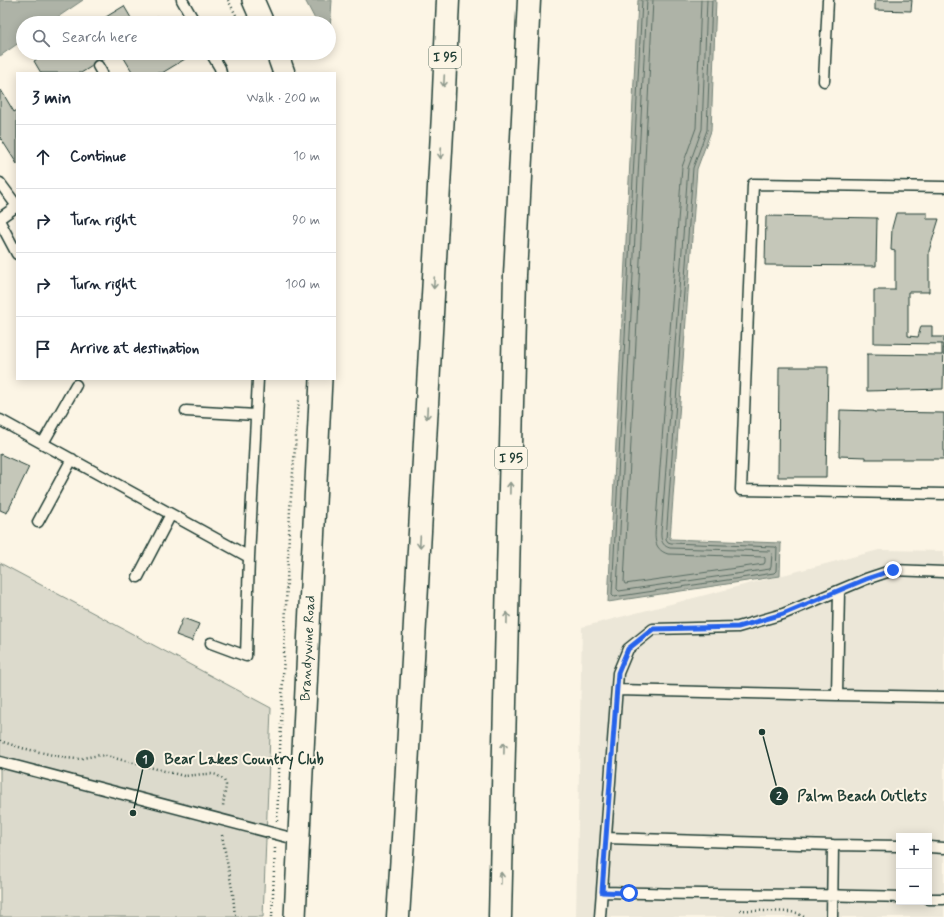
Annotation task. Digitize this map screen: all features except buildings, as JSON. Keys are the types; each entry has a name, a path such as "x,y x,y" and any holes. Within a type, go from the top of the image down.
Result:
{"highway":[{"name":"I 95","path":"398,917 405,814 448,0"},
{"name":"I 95","path":"500,917 515,275 529,0"}],"street":[{"path":"252,0 260,16"},
{"path":"279,60 284,72"},
{"name":"Brandywine Road","path":"295,917 321,380"}],"lane":[{"path":"182,0 191,16"},
{"path":"824,81 828,0"},
{"path":"214,60 218,71"},
{"path":"0,183 16,205"},
{"path":"944,187 752,184 741,490 944,494"},
{"path":"0,218 16,207"},
{"path":"0,222 16,252"},
{"path":"211,642 246,656 249,557 258,380"},
{"path":"43,443 76,385"},
{"path":"186,411 256,415"},
{"path":"0,420 249,557"},
{"path":"38,522 72,459"},
{"path":"138,577 171,514"},
{"path":"600,917 618,673 628,649 653,629 738,627 783,614 866,579 893,570 944,572"},
{"path":"837,694 839,590"},
{"path":"617,690 944,697"},
{"path":"0,762 299,840"},
{"path":"606,838 896,846"},
{"path":"832,917 833,844"},
{"path":"932,847 944,848"},
{"path":"602,892 896,897"},
{"path":"932,898 944,899"}],"path":[{"path":"228,0 236,16"},
{"path":"272,917 290,509 299,394"}],"shaded area":[{"path":"879,550 944,551 944,917 576,917 582,627"},
{"path":"0,563 271,708 263,917 0,917"}],"water":[{"path":"0,0 83,0 59,16 16,16 16,45 0,56"},
{"path":"305,0 332,0 331,16 313,16"},
{"path":"638,0 716,0 711,131 697,169 670,539 781,543 780,576 608,602"}],"place":[{"name":"Palm Beach Outlets","path":"762,732"},
{"name":"Bear Lakes Country Club","path":"133,813"}],"route":[{"path":"629,893 602,892 618,673 628,649 653,629 738,627 783,614 866,579 893,570"}]}
